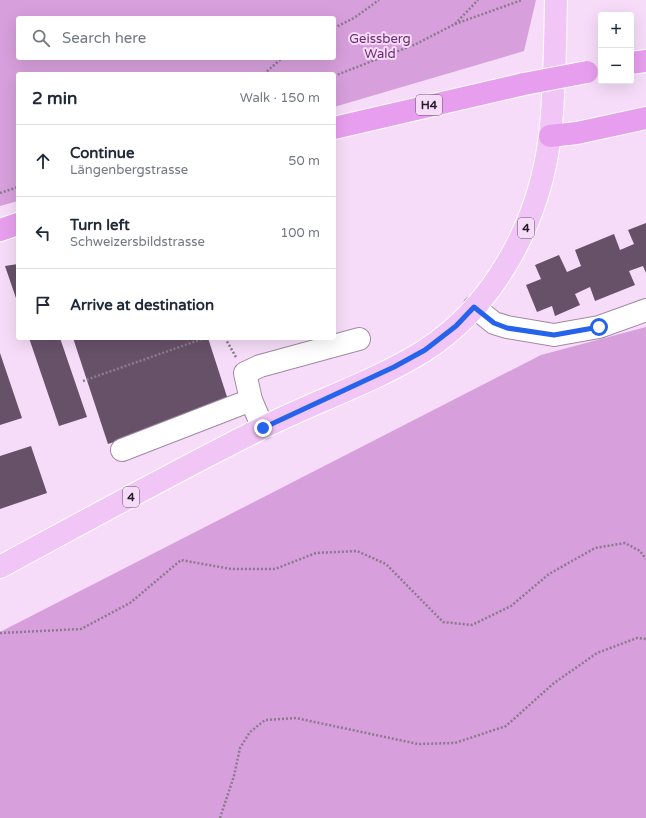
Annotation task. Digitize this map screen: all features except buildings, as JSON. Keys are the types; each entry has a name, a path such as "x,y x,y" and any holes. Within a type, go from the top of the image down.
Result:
{"highway":[{"path":"634,63 646,61"},
{"name":"H4","path":"336,128 524,84 594,70"},
{"path":"550,136 577,133 646,118"},
{"path":"0,230 16,225"}],"main road":[{"name":"4","path":"0,567 263,428 394,367 419,353 456,326 474,307 494,282 518,245 532,211 541,179 550,136 556,0"}],"street":[{"path":"474,307 494,323 507,328 554,335 599,327 646,310"},
{"path":"263,428 251,400 245,373 260,366 359,339"},
{"path":"122,450 251,400"}],"path":[{"path":"336,27 354,18 379,0"},
{"path":"455,24 478,0"},
{"path":"336,75 416,44 455,24 522,0"},
{"path":"266,72 280,60"},
{"path":"0,193 16,188"},
{"path":"84,380 199,340"},
{"path":"0,634 81,628 130,603 181,560 231,569 275,569 316,553 357,551 386,564 443,622 472,625 510,606 549,574 595,548 625,543 640,551 646,559"},
{"path":"220,818 234,776 240,748 250,732 265,720 296,718 418,744 455,743 506,726 554,683 597,653 637,638 646,639"}],"green space":[{"name":"Geissberg Wald","path":"0,0 536,0 524,51 336,106 336,72 16,72 16,202 0,206"},
{"path":"646,327 646,818 0,818 0,632 541,355"}],"route":[{"path":"263,428 394,367 425,350 456,326 474,307 494,323 507,328 554,335 599,327"}]}
